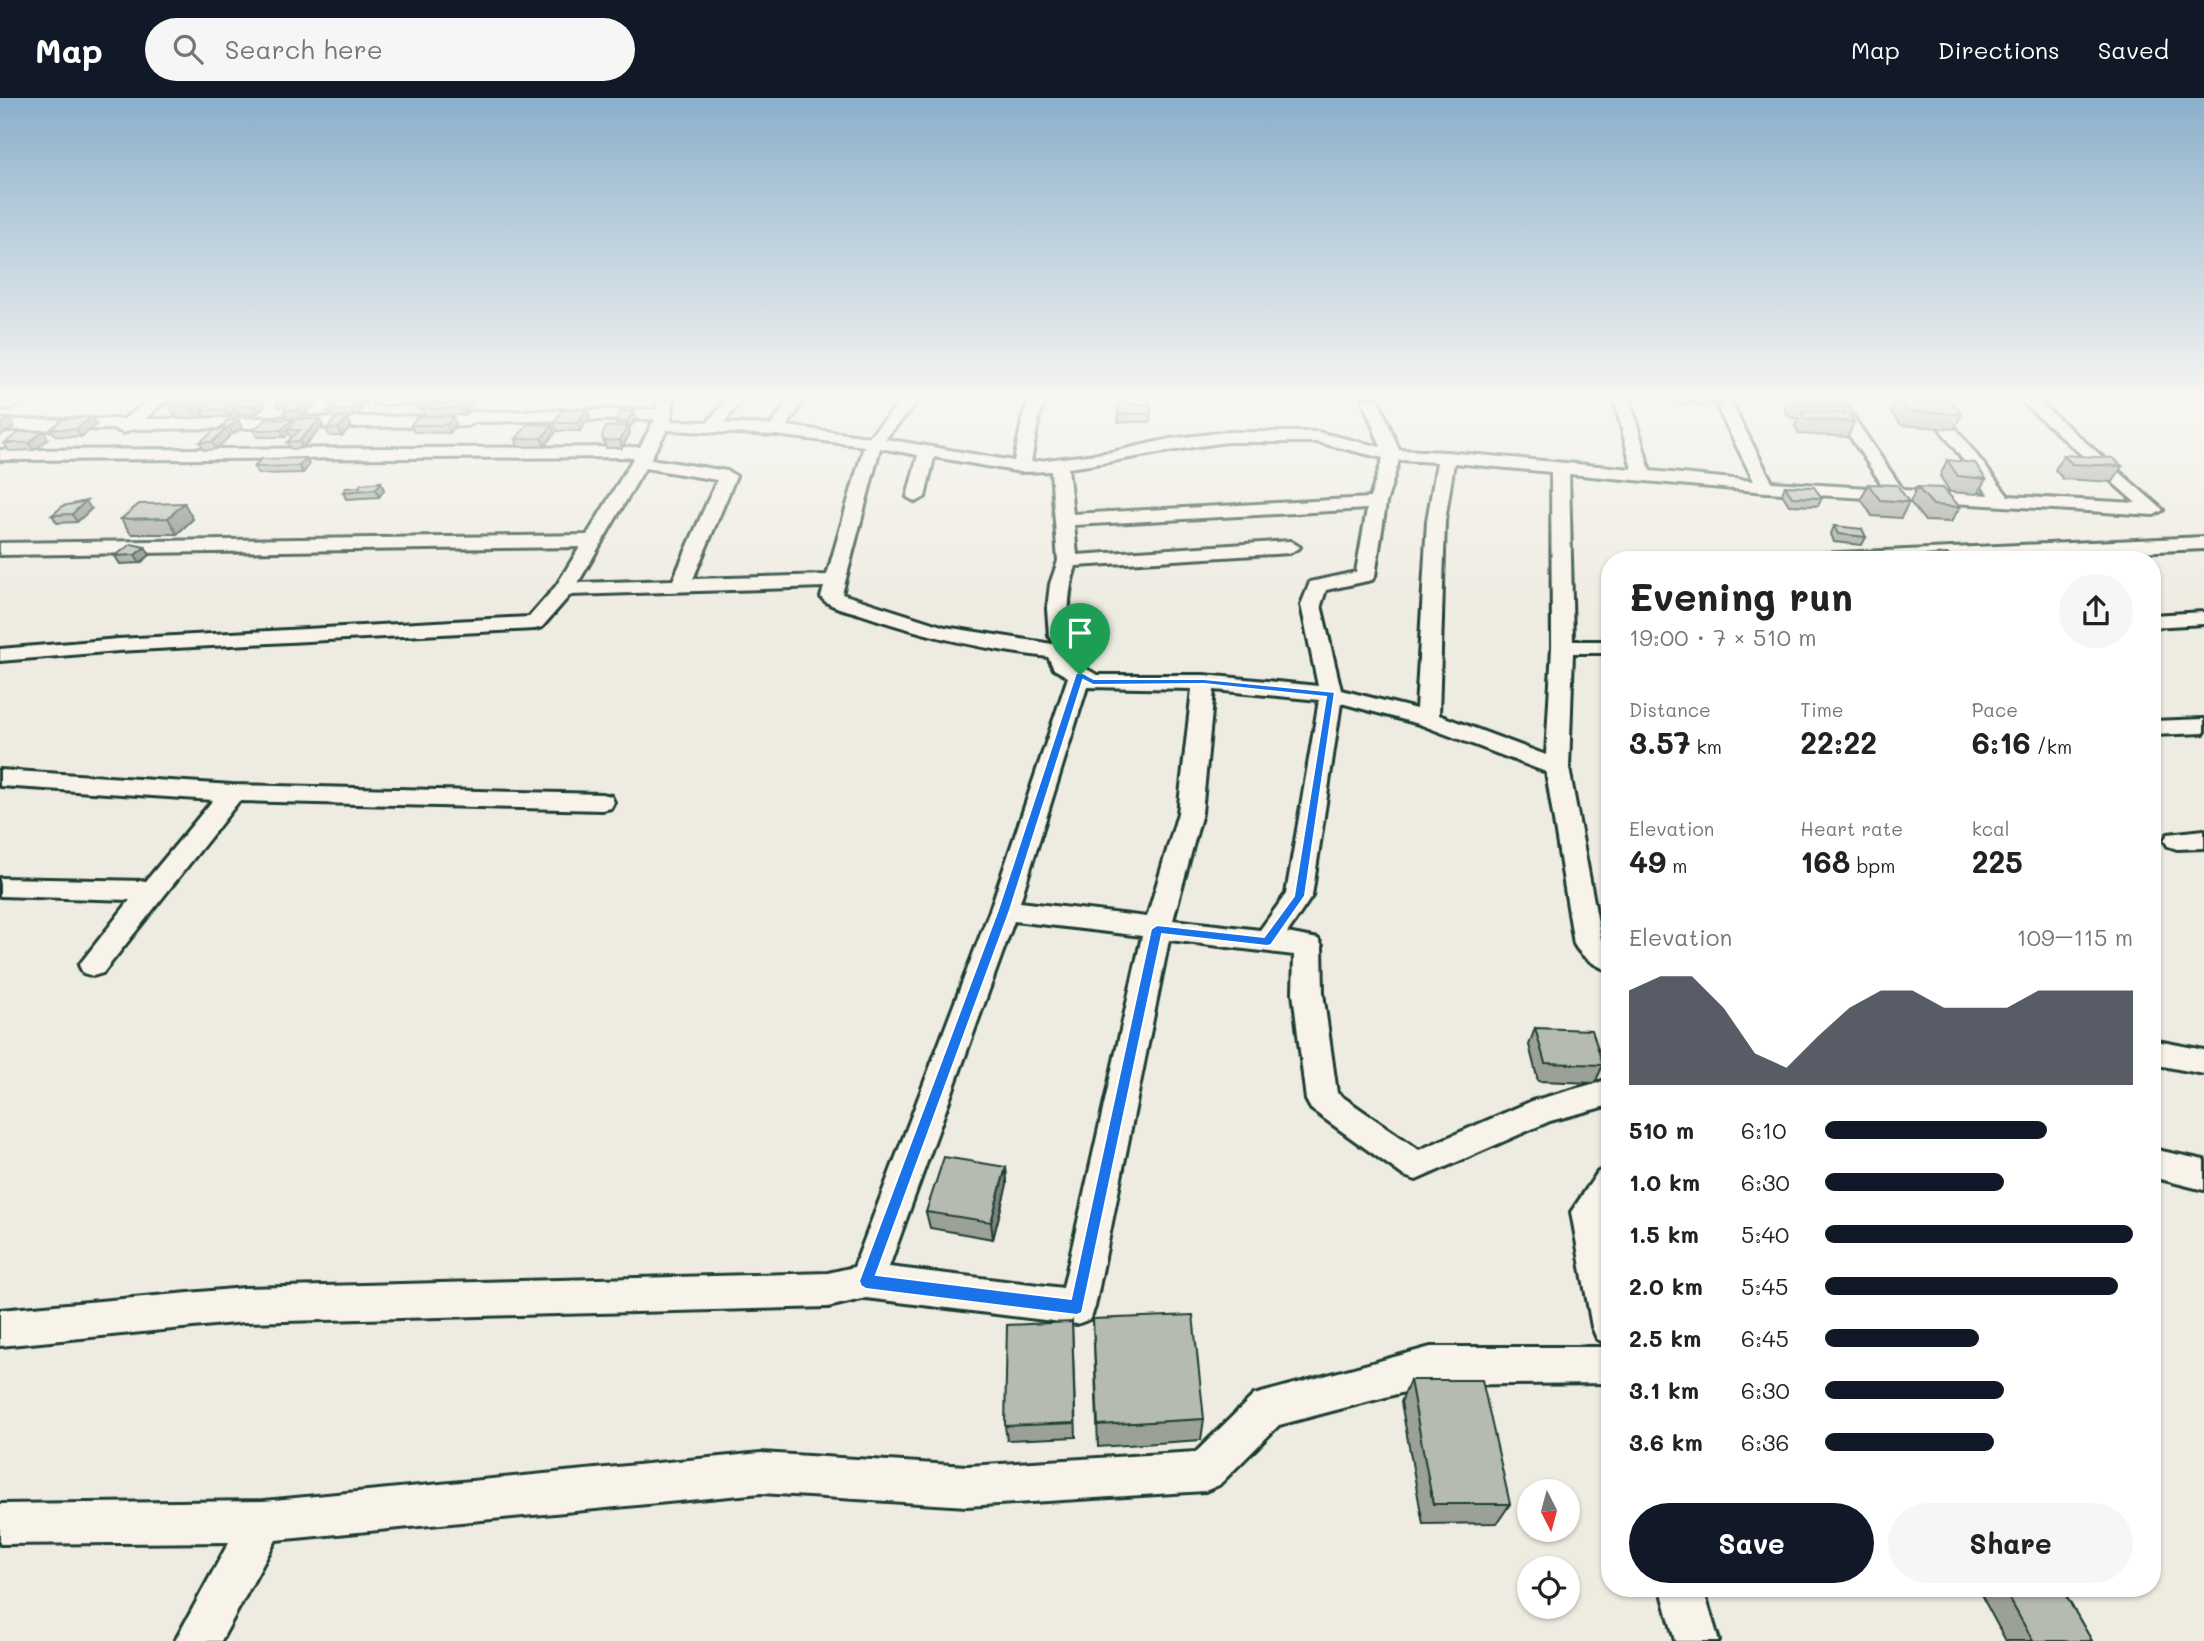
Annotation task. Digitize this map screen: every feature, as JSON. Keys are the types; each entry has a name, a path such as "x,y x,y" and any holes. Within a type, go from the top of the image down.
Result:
{"street":[{"path":"0,655 118,645 535,623 564,589 635,471"},
{"path":"681,585 727,476 705,471"},
{"path":"865,471 831,597 934,632 1016,648 1057,651 1062,664 1093,682 1204,681 1331,694 1427,719 1557,768"},
{"path":"916,498 922,471"},
{"path":"1060,471 1068,561 1060,584 1057,609 1060,636"},
{"path":"1267,942 1299,896 1331,694 1311,606 1317,586 1366,576 1377,503 1387,471"},
{"path":"1427,719 1436,521 1444,471"},
{"path":"1560,471 1563,648 1557,768 1601,943"},
{"path":"1588,471 1766,487 2003,501 2165,518"},
{"path":"1641,471 1643,477"},
{"path":"1758,471 1766,487"},
{"path":"1882,471 1897,494"},
{"path":"1980,471 2003,501"},
{"path":"2111,471 2201,545"},
{"path":"1065,520 1377,503"},
{"path":"0,549 593,541"},
{"path":"2047,551 2201,545"},
{"path":"1068,561 1290,547"},
{"path":"564,589 835,580"},
{"path":"2161,620 2204,618"},
{"path":"1563,648 1601,647"},
{"path":"866,1281 1004,910 1080,675"},
{"path":"0,1328 244,1305 828,1290 866,1281 1077,1307 1157,929 1190,813 1204,681"},
{"path":"2161,728 2204,726"},
{"path":"0,778 233,793 602,802"},
{"path":"93,965 233,793"},
{"path":"2177,840 2204,839"},
{"path":"0,887 152,891"},
{"path":"1004,910 1308,946 1308,993 1322,1100 1416,1166 1543,1110 1601,1094"},
{"path":"2161,1054 2204,1062"},
{"path":"2161,1165 2204,1175"},
{"path":"1601,1194 1588,1212 1601,1281"},
{"path":"0,1524 264,1521 761,1473 967,1486 1205,1471 1268,1409 1431,1366 1601,1365"},
{"path":"197,1641 264,1521"},
{"path":"1684,1597 1698,1641"}],"building":[{"path":"1955,471 1981,471 1986,479 1958,476"},
{"path":"381,482 376,489 343,492 346,488 359,487 361,484"},
{"path":"1868,484 1897,485 1909,502 1880,500"},
{"path":"1785,486 1814,487 1822,498 1792,497"},
{"path":"1917,487 1943,488 1960,507 1933,505"},
{"path":"86,501 72,514 52,515 63,506"},
{"path":"184,503 168,518 121,519 139,504"},
{"path":"1834,526 1862,529 1866,537 1838,534"},
{"path":"131,544 145,547 135,555 115,556"},
{"path":"1535,1028 1592,1030 1601,1065 1545,1063"},
{"path":"944,1157 1006,1167 991,1222 926,1212"},
{"path":"1193,1315 1204,1419 1098,1425 1093,1319"},
{"path":"1072,1322 1075,1423 1005,1426 1007,1325"},
{"path":"1410,1380 1482,1380 1510,1504 1433,1504"},
{"path":"2008,1597 2067,1597 2092,1641 2033,1641"}],"route":[{"path":"1080,675 1093,682 1204,681 1331,694 1299,896 1267,942 1157,929 1077,1307 866,1281 1004,910 1080,675"}]}
